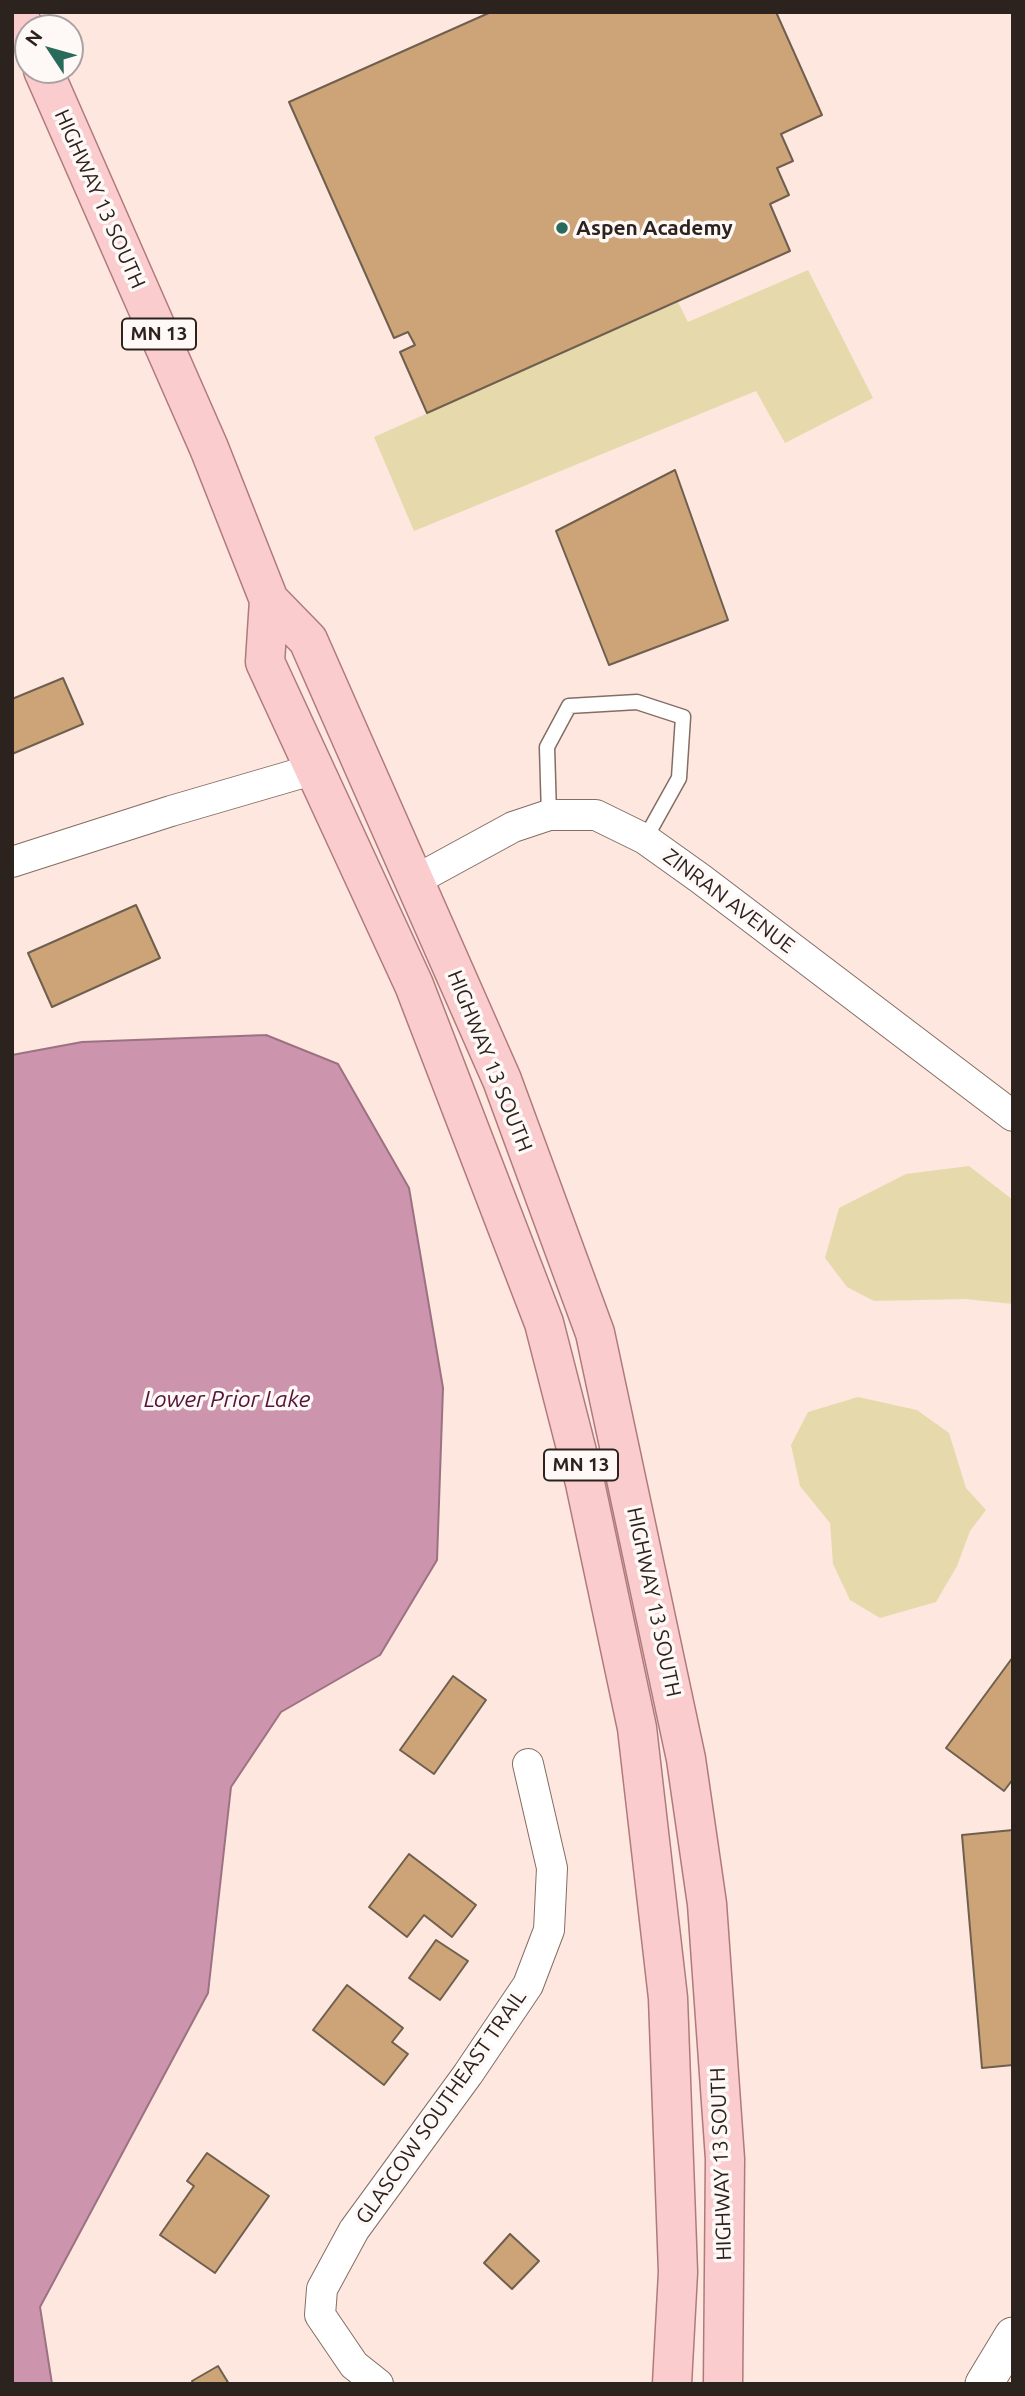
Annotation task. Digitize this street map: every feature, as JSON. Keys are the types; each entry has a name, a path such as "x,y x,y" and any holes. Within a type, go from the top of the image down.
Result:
{"main road":[{"name":"HIGHWAY 13 SOUTH","path":"49,84 209,448 268,600 308,640 502,1080 595,1333 687,1759 707,1904 725,2159 723,2384"},
{"name":"HIGHWAY 13 SOUTH","path":"268,600 265,662 414,985 539,1310 585,1483 637,1728 668,1998 678,2272 672,2384"}],"street":[{"path":"12,862 171,811 315,769"},
{"name":"ZINRAN AVENUE","path":"414,881 513,827 548,815 596,816 645,838 1013,1116"},
{"name":"GLASCOW SOUTHEAST TRAIL","path":"378,2384 354,2365 320,2315 323,2289 354,2230 468,2074 528,1985 549,1930 552,1868 544,1822 528,1764"},
{"path":"984,2384 1013,2336"}],"lane":[{"path":"548,815 547,747 569,706 637,702 683,717 679,778 645,838"}],"shaded area":[{"path":"808,270 873,398 785,443 756,391 414,531 374,437 678,302 688,322"},
{"path":"969,1166 1013,1200 1013,1304 965,1299 874,1301 847,1287 825,1258 839,1208 906,1174"},
{"path":"858,1397 917,1410 949,1433 966,1488 986,1510 970,1531 957,1566 936,1602 880,1618 850,1600 833,1564 830,1523 800,1486 791,1445 808,1412"}],"water":[{"name":"Lower Prior Lake","path":"266,1035 338,1064 409,1188 443,1388 437,1560 380,1655 281,1712 231,1787 208,1993 40,2307 52,2384 12,2384 12,1055 82,1042"}],"building":[{"name":"Aspen Academy","path":"491,12 776,12 822,115 781,134 793,161 777,168 789,195 770,204 790,251 427,413 400,352 415,345 408,332 394,338 289,102"},
{"path":"675,470 728,620 609,665 556,531"},
{"path":"63,678 83,724 12,754 12,699"},
{"path":"136,905 160,958 52,1007 28,953"},
{"path":"1013,1657 1013,1779 1004,1791 946,1748"},
{"path":"453,1676 486,1700 434,1774 400,1750"},
{"path":"1013,1830 1013,2065 982,2068 962,1835"},
{"path":"409,1854 476,1905 452,1937 424,1915 407,1937 369,1907"},
{"path":"436,1940 468,1961 440,2000 409,1978"},
{"path":"347,1985 403,2028 392,2042 408,2054 384,2085 313,2030"},
{"path":"207,2153 269,2196 215,2273 160,2235 194,2186 187,2181"},
{"path":"510,2234 539,2261 512,2289 484,2263"},
{"path":"218,2366 229,2384 194,2384 192,2381"}],"place":[{"name":"Aspen Academy","path":"562,228"}]}
